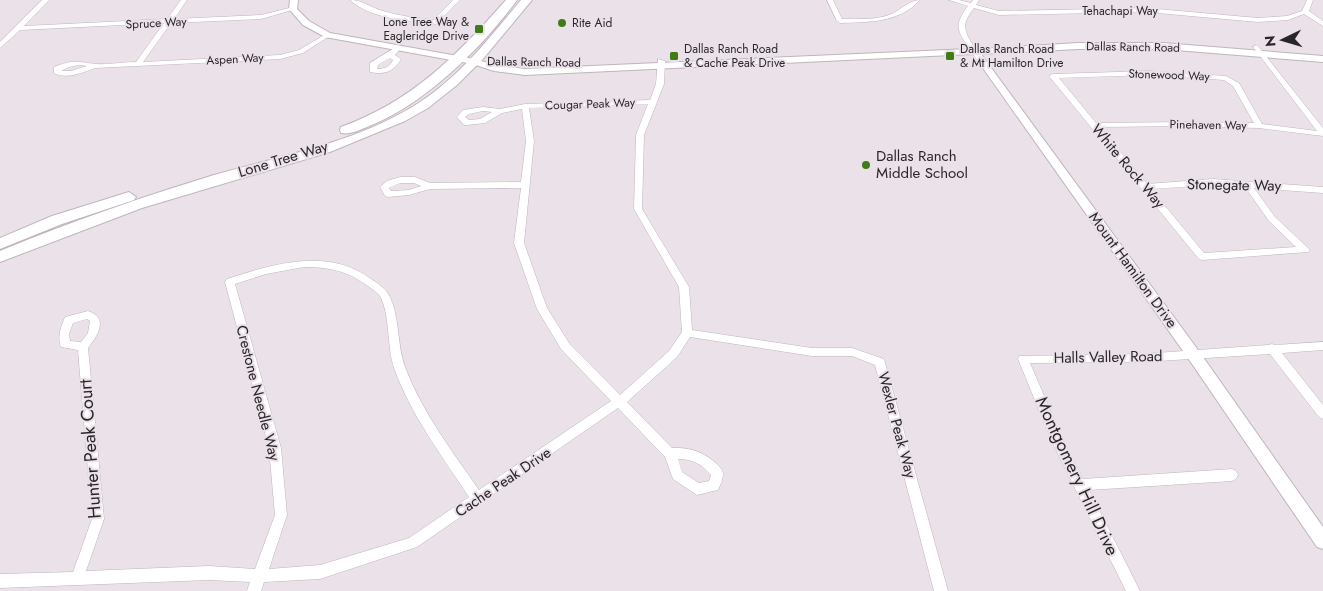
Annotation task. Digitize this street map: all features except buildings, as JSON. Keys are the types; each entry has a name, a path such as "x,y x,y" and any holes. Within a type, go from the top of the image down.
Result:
{"main road":[{"name":"Lone Tree Way","path":"0,244 57,220 362,125 407,101 434,82 459,59 512,0"},
{"name":"Lone Tree Way","path":"0,257 66,229 206,183 373,133 424,105 474,62 527,0"}],"street":[{"path":"0,46 46,0"},
{"path":"137,65 184,0"},
{"path":"353,0 369,10 436,22 457,0"},
{"path":"830,0 840,20 876,20 896,16 917,0"},
{"name":"Tehachapi Way","path":"952,0 975,3 999,13 1146,10 1258,20 1288,18 1308,14"},
{"path":"1308,14 1310,0"},
{"name":"Mount Hamilton Drive","path":"975,3 962,17 960,28 972,48 1193,354 1323,541"},
{"name":"Spruce Way","path":"17,28 168,23 261,17 293,5"},
{"name":"Dallas Ranch Road","path":"293,5 306,23 328,35 395,52 459,59 494,68 524,72 899,48 1163,46 1323,52"},
{"path":"1308,14 1323,17"},
{"path":"1308,14 1316,22 1323,24"},
{"name":"Aspen Way","path":"95,66 280,57 301,52 328,35"},
{"path":"836,60 842,55 883,53 899,48"},
{"name":"Dallas Ranch Road","path":"661,64 836,60 972,48"},
{"path":"1258,50 1323,133"},
{"name":"Dallas Ranch Road","path":"1258,50 1323,59"},
{"path":"661,64 660,84 640,136 638,209 684,287 687,333"},
{"name":"Stonewood Way","path":"1053,76 1149,73 1226,78 1236,85 1259,126"},
{"name":"White Rock Way","path":"1053,76 1202,257 1305,250 1272,219 1247,184"},
{"name":"Cougar Peak Way","path":"500,111 525,106 654,102"},
{"path":"525,106 530,141 519,243 542,309 565,346 670,454"},
{"name":"Pinehaven Way","path":"1093,125 1188,124 1259,126 1323,133"},
{"name":"Stonegate Way","path":"1146,187 1213,182 1323,190"},
{"path":"429,186 524,185"},
{"name":"Crestone Needle Way","path":"254,591 281,515 275,448 230,282 263,271 298,265 341,265 368,279 384,296 399,364 421,414 478,499"},
{"name":"Cache Peak Drive","path":"0,581 210,573 259,576 320,572 412,543 619,402 673,354 687,333"},
{"name":"Wexler Peak Way","path":"687,333 812,352 852,352 880,362 941,591"},
{"name":"Halls Valley Road","path":"1023,359 1142,358 1323,346"},
{"name":"Hunter Peak Court","path":"77,578 98,519 83,347"},
{"path":"1272,348 1323,414"},
{"name":"Montgomery Hill Drive","path":"1023,359 1059,444 1133,591"},
{"path":"1079,485 1232,475"}],"place":[{"name":"Rite Aid","path":"562,23"},
{"name":"Lone Tree Way & Eagleridge Drive","path":"479,29"},
{"name":"Dallas Ranch Road & Cache Peak Drive","path":"674,56"},
{"name":"Dallas Ranch Road & Mt Hamilton Drive","path":"950,56"},
{"name":"Dallas Ranch Middle School","path":"866,165"}]}
